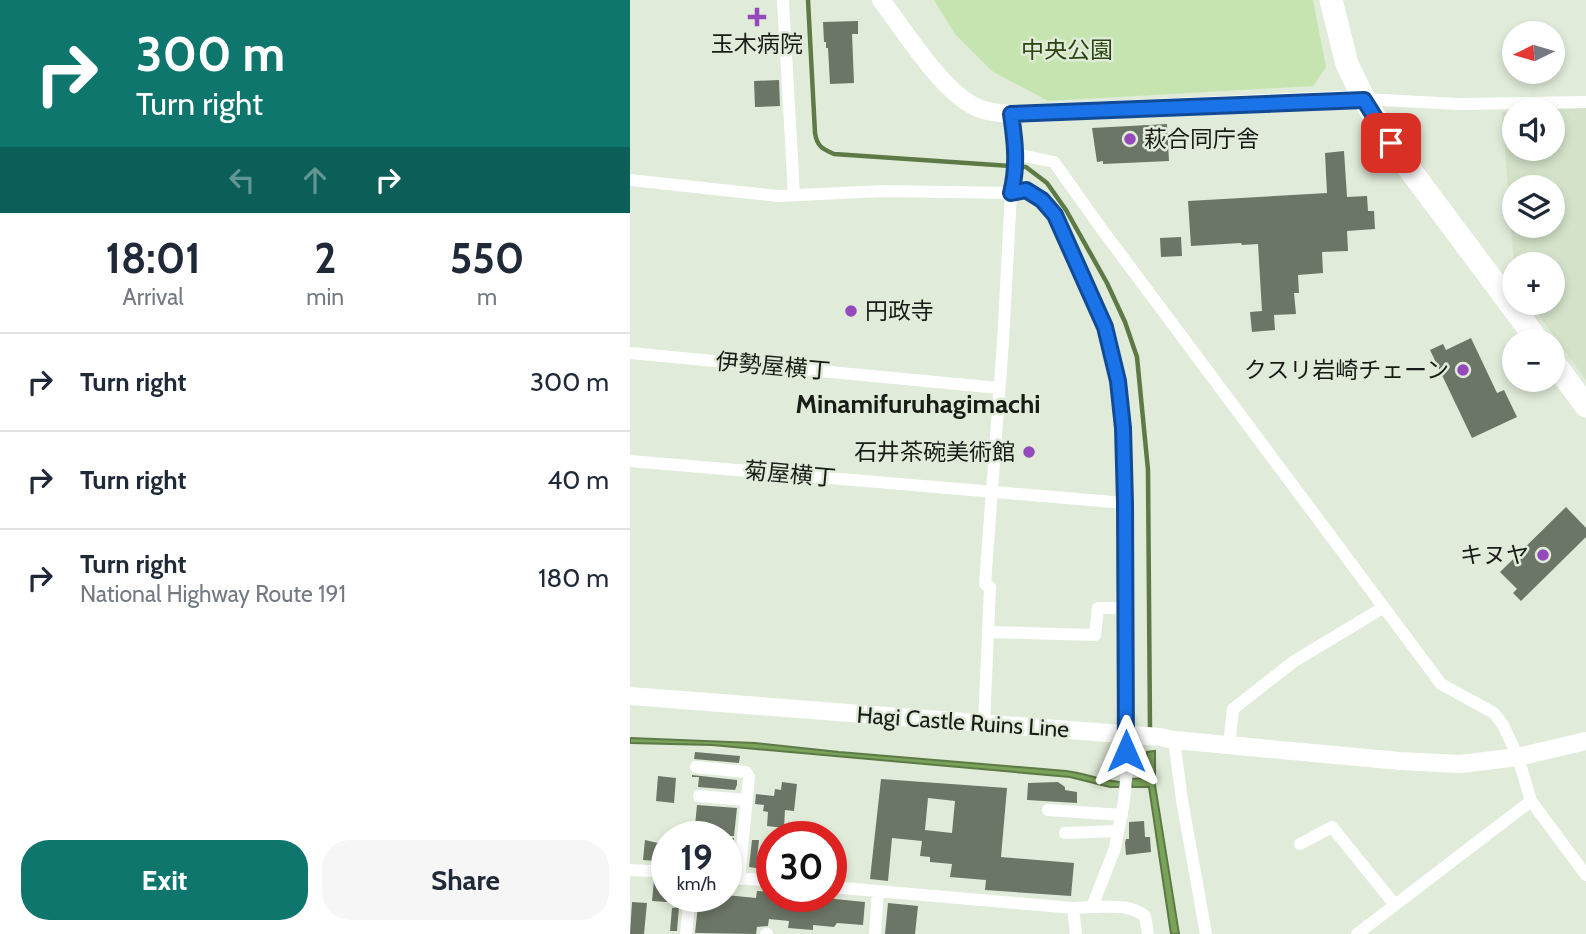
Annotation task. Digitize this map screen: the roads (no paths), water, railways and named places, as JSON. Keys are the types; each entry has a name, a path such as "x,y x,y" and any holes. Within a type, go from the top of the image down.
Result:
{"highway":[{"path":"1331,0 1347,64 1364,100 1391,143 1529,329"},
{"path":"1345,0 1360,60 1364,100"},
{"path":"1565,378 1586,406"}],"main road":[{"path":"881,0 934,69 961,99 991,113 1364,100"},
{"name":"Hagi Castle Ruins Line","path":"630,696 1126,734 1400,761 1460,764 1518,757 1586,741"}],"street":[{"path":"783,0 794,195"},
{"path":"1364,100 1458,104 1586,102"},
{"path":"984,724 990,587 985,584 1011,193 1016,158 1011,114"},
{"path":"1016,158 1054,162 1441,684 1494,713 1503,725 1518,757 1531,801 1586,875"},
{"path":"630,180 778,196 884,191 1011,193 1026,190 1042,200 1055,215 1105,327 1118,381 1123,428 1127,769 1125,801 1115,848 1092,907"},
{"name":"伊勢屋横丁","path":"630,353 999,388"},
{"name":"菊屋横丁","path":"630,461 1125,503"},
{"path":"1230,745 1233,709 1293,662 1384,607"},
{"path":"988,632 1095,635 1098,608 1126,608"},
{"path":"1167,738 1182,800 1206,934"},
{"path":"696,767 746,772 749,777 742,828"},
{"path":"699,796 747,800"},
{"path":"1357,934 1531,801"},
{"path":"1048,810 1122,815"},
{"path":"1300,844 1332,827 1395,905"},
{"path":"1065,833 1118,831"},
{"path":"630,870 651,872"},
{"path":"847,888 1073,908 1122,906 1137,909 1145,916 1148,934"},
{"path":"874,934 878,891"},
{"path":"1073,908 1076,934"},
{"path":"686,934 688,912"}],"waterway":[{"path":"808,0 815,133 821,146 834,154 1026,167 1047,183 1066,210 1107,283 1137,357 1148,470 1150,730"}],"place":[{"name":"玉木病院","path":"757,17"},
{"name":"萩合同庁舎","path":"1130,139"},
{"name":"円政寺","path":"851,311"},
{"name":"クスリ岩崎チェーン","path":"1463,370"},
{"name":"石井茶碗美術館","path":"1029,452"},
{"name":"キヌヤ","path":"1543,555"}],"district":[{"name":"Minamifuruhagimachi","path":"918,404"}],"park label":[{"name":"中央公園","path":"1067,50"}]}
